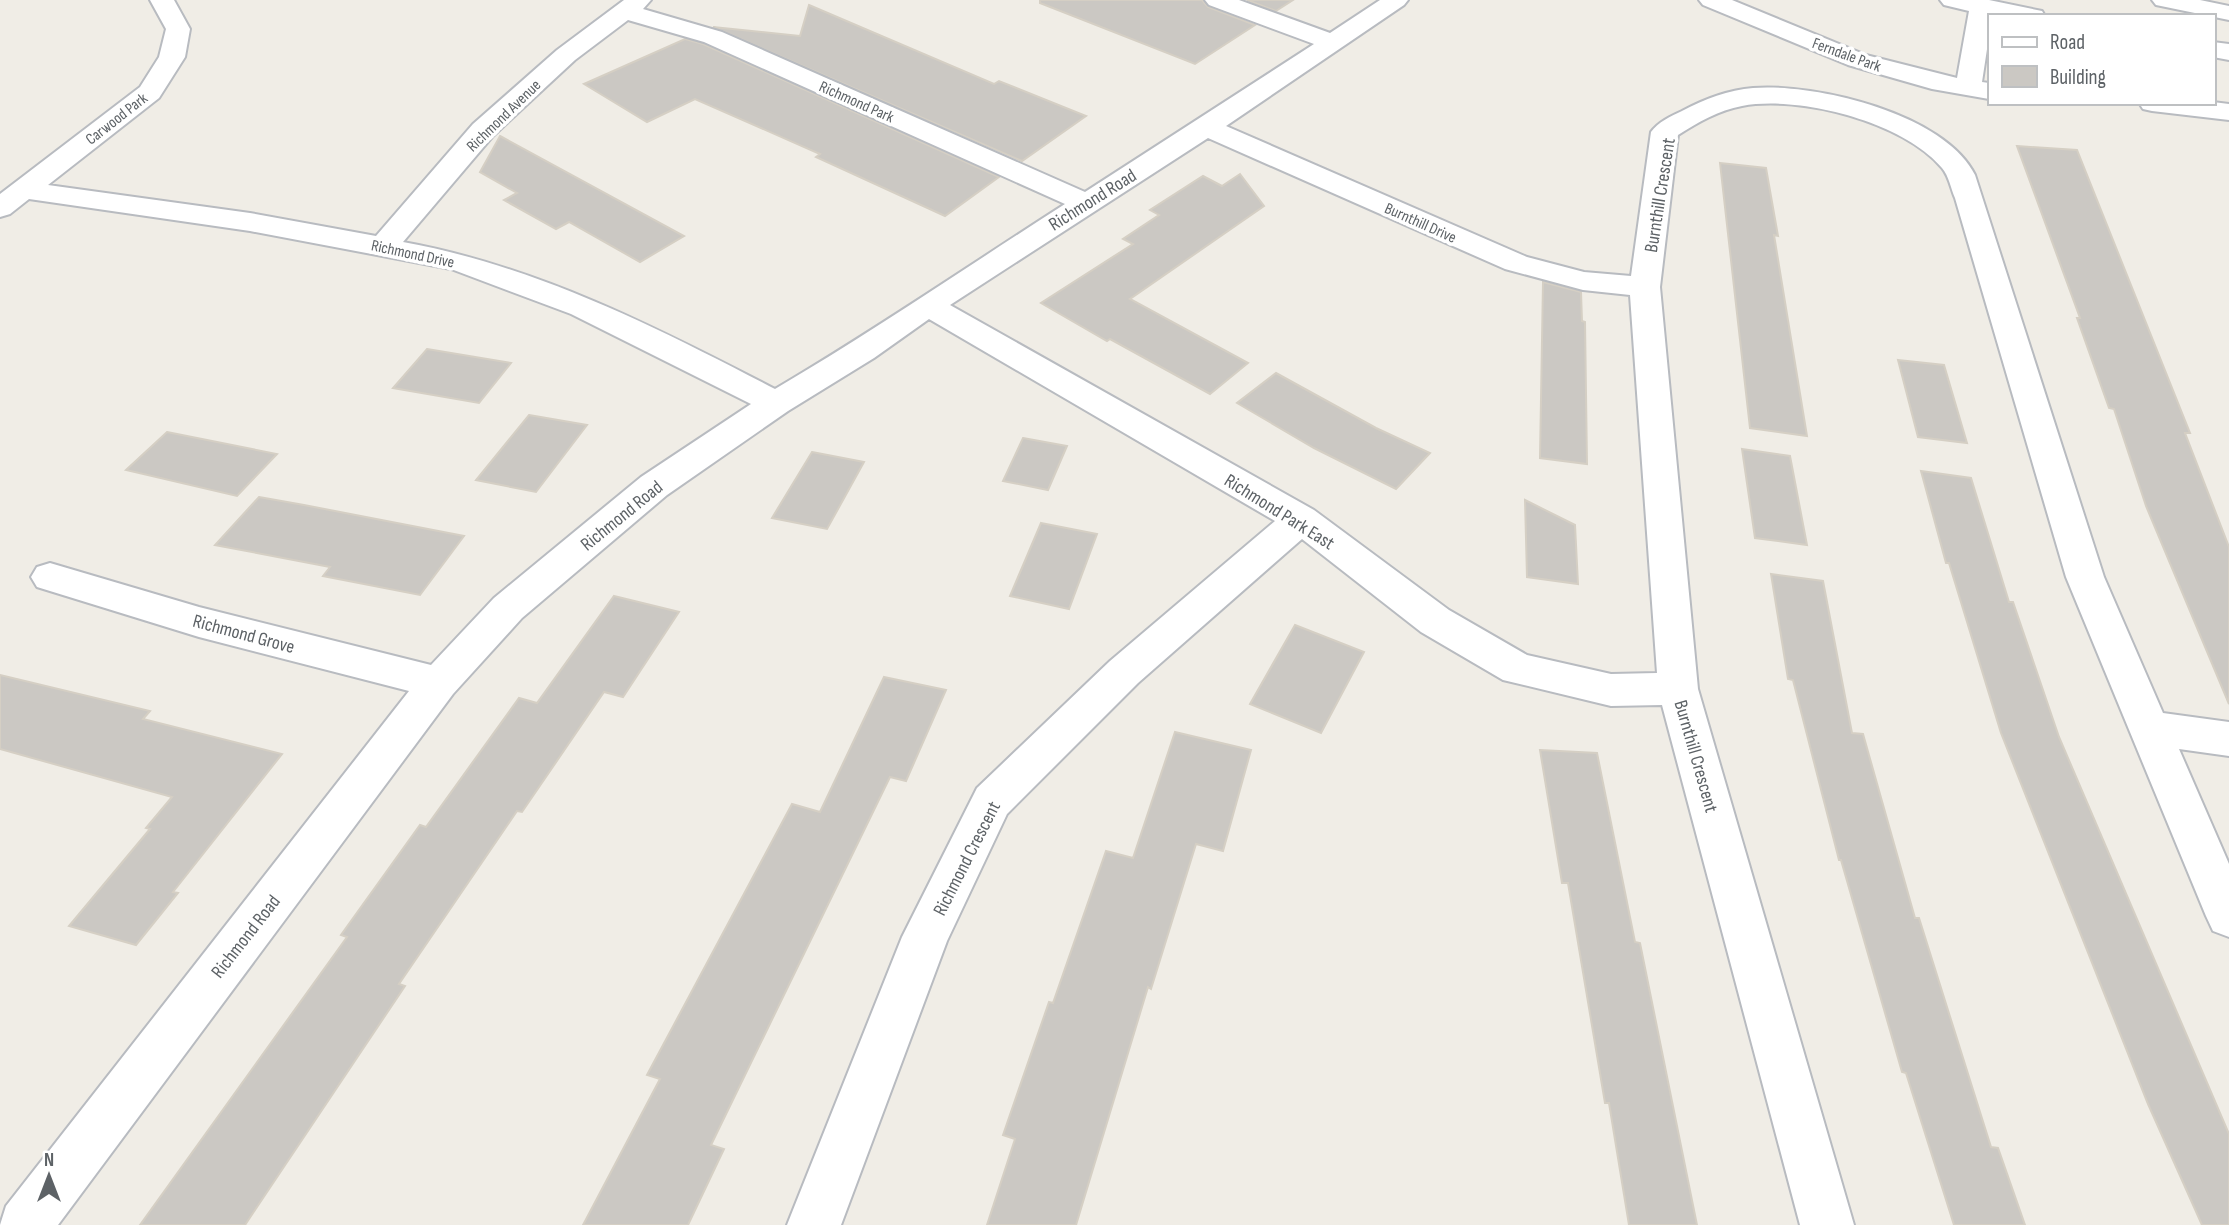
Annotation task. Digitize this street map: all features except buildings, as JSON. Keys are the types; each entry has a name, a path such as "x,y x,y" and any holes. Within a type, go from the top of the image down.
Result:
{"street":[{"name":"Carwood Park","path":"12,199 150,92 172,57 178,29 162,0"},
{"path":"1217,0 1332,42"},
{"name":"Richmond Road","path":"25,1225 439,683 508,608 654,486 776,403 863,351 928,305 1206,127 1396,0"},
{"name":"Ferndale Park","path":"1711,0 1857,60 1932,81 1979,89"},
{"path":"1952,0 2023,14"},
{"path":"2164,0 2229,13"},
{"name":"Richmond Park","path":"631,6 713,37 1086,202"},
{"name":"Richmond Avenue","path":"383,247 483,130 566,55 631,6"},
{"path":"1979,89 1982,6"},
{"name":"Burnthill Crescent","path":"1828,1225 1678,689 1645,287 1665,132 1705,107 1754,96 1819,101 1877,116 1927,140 1955,164 1969,198 2085,576 2229,916"},
{"path":"2169,105 2229,112"},
{"name":"Burnthill Drive","path":"1206,127 1516,263 1583,281 1645,287"},
{"name":"Richmond Drive","path":"12,199 232,218 463,264 570,302 694,360 776,403"},
{"name":"Richmond Park East","path":"928,305 1301,519 1434,621 1517,670 1611,690 1678,689"},
{"name":"Richmond Crescent","path":"814,1225 925,937 992,801 1124,672 1301,519"},
{"name":"Richmond Grove","path":"50,576 199,622 439,683"},
{"path":"2148,728 2229,739"}]}
